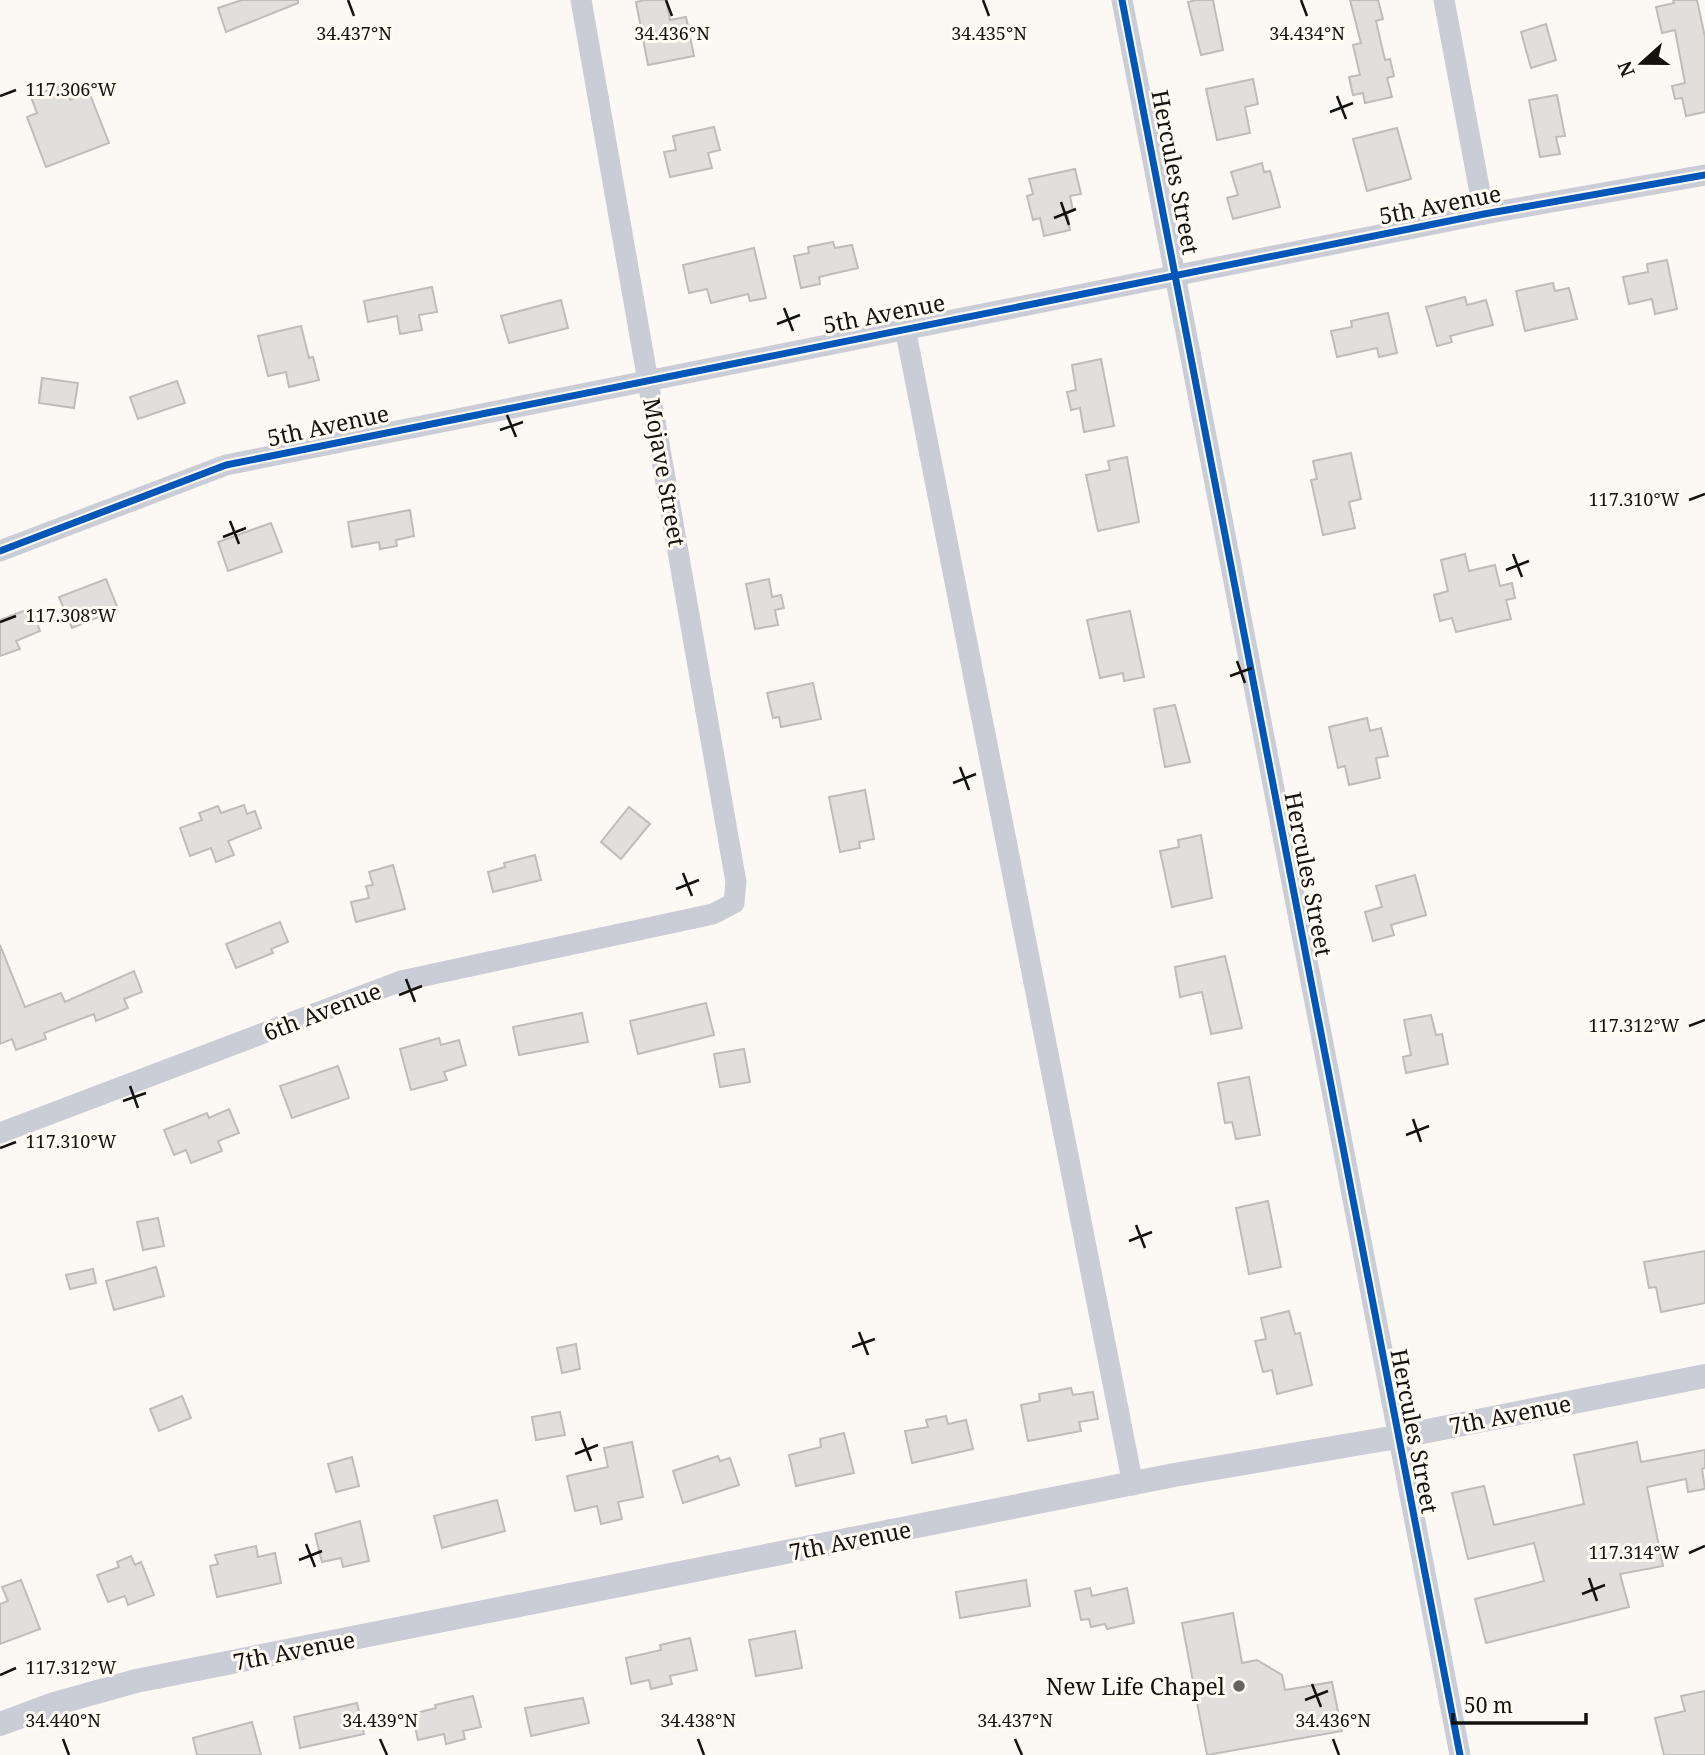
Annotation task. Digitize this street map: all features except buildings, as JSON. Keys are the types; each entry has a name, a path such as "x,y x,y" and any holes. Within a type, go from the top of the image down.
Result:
{"street":[{"name":"Mojave Street","path":"581,0 736,883 734,903"},
{"name":"Hercules Street","path":"1122,0 1460,1755"},
{"path":"1444,0 1484,214"},
{"name":"5th Avenue","path":"0,551 226,466 649,379 1484,214 1705,175"},
{"path":"905,328 1133,1485"},
{"name":"6th Avenue","path":"0,1133 401,981 713,914 734,903"},
{"name":"7th Avenue","path":"0,1724 54,1704 136,1681 1133,1485 1397,1437 1705,1376"}],"cycle path":[{"path":"1122,0 1460,1755"},
{"path":"0,551 226,465 1484,214 1705,175"}],"place":[{"name":"New Life Chapel","path":"1239,1686"}]}
